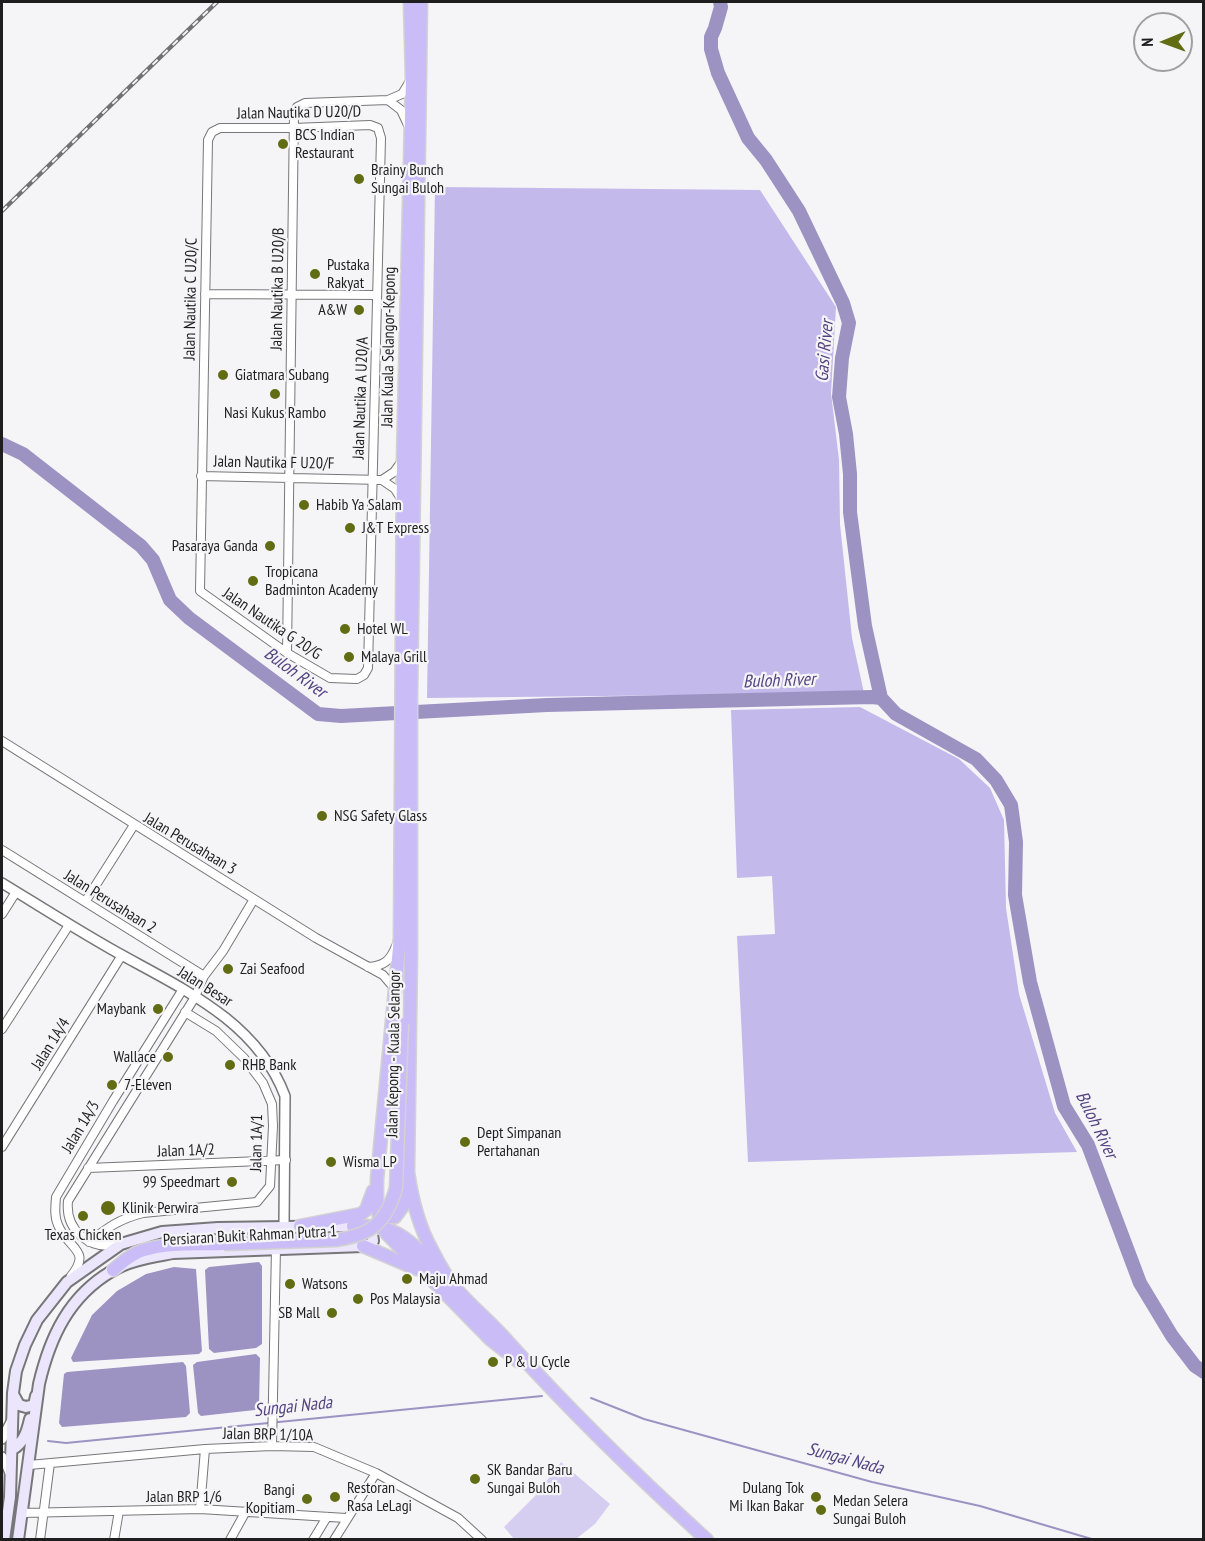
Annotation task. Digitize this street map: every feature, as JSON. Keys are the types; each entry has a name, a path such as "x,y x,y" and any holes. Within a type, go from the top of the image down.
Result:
{"highway":[{"name":"Jalan Kuala Selangor-Kepong","path":"406,694 403,459 412,78 410,2"},
{"name":"Jalan Kuala Selangor-Kepong","path":"406,694 421,2"},
{"name":"Jalan Kepong - Kuala Selangor","path":"406,694 411,949 408,1172 417,1217 425,1237 457,1291 509,1342 583,1423 707,1539"},
{"name":"Jalan Kepong - Kuala Selangor","path":"395,990 400,937 406,724"},
{"path":"113,1270 127,1258 144,1250 163,1246 353,1238 363,1234 383,1218 391,1207 396,1188 402,1024 405,978 411,949"},
{"path":"395,990 377,1179 377,1209 384,1217 395,1217 400,1214 406,1195 408,1172"},
{"path":"300,1226 361,1214 369,1204 377,1179"},
{"name":"Jalan Kepong - Kuala Selangor","path":"377,1209 382,1227 427,1274 490,1339 534,1372"},
{"path":"353,1226 395,1230 457,1291"},
{"path":"363,1246 427,1274"}],"main road":[{"name":"Persiaran Bukit Rahman Putra 1","path":"4,1539 11,1475 7,1449 13,1419 16,1371 37,1320 67,1282 121,1244 162,1232 218,1228 353,1226"},
{"path":"353,1226 365,1228 372,1233 373,1241 363,1246"},
{"name":"Persiaran Bukit Rahman Putra 1","path":"18,1539 44,1362 58,1326 77,1299 95,1283 113,1270 173,1253 363,1246"},
{"path":"7,1449 20,1444 27,1432 39,1384"},
{"path":"13,1393 19,1405 26,1407 34,1405"}],"street":[{"path":"410,129 401,110 388,100 402,94 412,78"},
{"name":"Jalan Nautika B U20/B","path":"286,653 294,114 297,107 305,103 388,100"},
{"name":"Jalan Nautika D U20/D","path":"220,128 293,128 370,124 378,128"},
{"name":"Jalan Nautika C U20/C","path":"201,476 208,140 212,132 220,128"},
{"name":"Jalan Nautika A U20/A","path":"368,668 381,138 378,128"},
{"path":"205,294 377,295"},
{"path":"403,459 394,472 382,480 395,489 403,501"},
{"name":"Jalan Nautika F U20/F","path":"201,476 382,480"},
{"name":"Jalan Nautika G 20/G","path":"201,476 200,591 286,653 330,678 357,679 364,675 368,668"},
{"name":"Jalan Perusahaan 3","path":"2,741 366,968 383,975 395,990"},
{"path":"85,902 134,825"},
{"name":"Jalan Perusahaan 2","path":"2,850 204,976"},
{"name":"Jalan Besar","path":"2,883 69,925 224,1015 262,1054 279,1080 285,1096 284,1226"},
{"path":"2,914 15,892"},
{"name":"Jalan 1A/3","path":"88,1242 76,1230 67,1211 68,1201 195,997 204,976 223,951 254,898"},
{"path":"2,1029 69,925"},
{"path":"366,968 384,964 391,958 400,937"},
{"name":"Jalan 1A/4","path":"2,1148 122,955"},
{"name":"Jalan 1A/3","path":"67,1282 81,1259 79,1252 67,1238 57,1220 54,1210 56,1197 112,1101 183,990"},
{"name":"Jalan 1A/1","path":"88,1242 115,1222 143,1213 257,1202 270,1186 272,1104 263,1083 244,1058 216,1031 185,1012"},
{"name":"Jalan 1A/2","path":"88,1168 286,1160"},
{"path":"67,1238 76,1230"},
{"path":"88,1242 99,1246 121,1244"},
{"path":"272,1446 276,1248"},
{"path":"2,1439 13,1419"},
{"name":"Jalan BRP 1/10A","path":"29,1465 205,1449 314,1447 376,1473 458,1518 482,1539"},
{"path":"200,1509 205,1449"},
{"path":"2,1457 11,1475"},
{"path":"39,1539 50,1463"},
{"path":"334,1539 376,1473"},
{"name":"Jalan BRP 1/6","path":"21,1513 200,1509 346,1518"},
{"path":"114,1539 119,1510"},
{"path":"230,1539 246,1511"},
{"path":"313,1539 327,1517"}],"shaded area":[{"path":"435,187 760,190 836,307 831,393 839,460 840,524 852,638 864,693 427,698"},
{"path":"860,707 959,759 990,788 1004,820 1006,908 1019,994 1055,1113 1077,1152 748,1162 737,936 775,934 772,876 737,878 731,710"},
{"path":"259,1262 262,1266 262,1344 256,1348 214,1353 209,1349 205,1270 209,1267"},
{"path":"174,1267 196,1269 202,1351 199,1354 73,1362 71,1358 92,1315 117,1291 146,1274"},
{"path":"256,1354 260,1358 259,1408 201,1416 198,1413 193,1365 197,1362"},
{"path":"183,1362 186,1366 190,1413 186,1417 62,1427 59,1423 64,1374 67,1372"},
{"path":"561,1462 610,1504 595,1524 576,1539 514,1539 504,1527 535,1496"}],"waterway":[{"name":"Gasi River","path":"720,2 721,7 711,37 711,49 718,73 748,138 766,160 799,211 843,303 849,323 842,358 839,397 846,434 850,474 850,512 865,626 881,698"},
{"name":"Buloh River","path":"2,444 23,454 141,546 153,560 170,600 189,618 318,714 341,716 547,705 871,697 881,698 896,714 976,759 996,780 1011,805 1016,842 1015,895 1030,982 1064,1106 1088,1145 1140,1283 1172,1336 1195,1366 1204,1372"},
{"name":"Sungai Nada","path":"48,1441 66,1443 542,1396"},
{"name":"Sungai Nada","path":"591,1398 644,1419 872,1482 980,1506 1095,1540"}],"railway":[{"path":"2,211 217,2"}],"place":[{"name":"BCS Indian Restaurant","path":"283,144"},
{"name":"Brainy Bunch Sungai Buloh","path":"359,179"},
{"name":"Pustaka Rakyat","path":"315,274"},
{"name":"A&W","path":"359,310"},
{"name":"Giatmara Subang","path":"223,375"},
{"name":"Nasi Kukus Rambo","path":"275,394"},
{"name":"Habib Ya Salam","path":"304,505"},
{"name":"J&T Express","path":"350,528"},
{"name":"Pasaraya Ganda","path":"270,546"},
{"name":"Tropicana Badminton Academy","path":"253,581"},
{"name":"Hotel WL","path":"345,629"},
{"name":"Malaya Grill","path":"349,657"},
{"name":"NSG Safety Glass","path":"322,816"},
{"name":"Zai Seafood","path":"228,969"},
{"name":"Maybank","path":"158,1009"},
{"name":"Wallace","path":"168,1057"},
{"name":"RHB Bank","path":"230,1065"},
{"name":"7-Eleven","path":"112,1085"},
{"name":"Dept Simpanan Pertahanan","path":"465,1142"},
{"name":"Wisma LP","path":"331,1162"},
{"name":"99 Speedmart","path":"232,1182"},
{"name":"Klinik Perwira","path":"108,1208"},
{"name":"Texas Chicken","path":"83,1216"},
{"name":"Maju Ahmad","path":"407,1279"},
{"name":"Watsons","path":"290,1284"},
{"name":"Pos Malaysia","path":"358,1299"},
{"name":"SB Mall","path":"332,1313"},
{"name":"P & U Cycle","path":"493,1362"},
{"name":"SK Bandar Baru Sungai Buloh","path":"475,1479"},
{"name":"Restoran Rasa LeLagi","path":"335,1497"},
{"name":"Dulang Tok Mi Ikan Bakar","path":"816,1497"},
{"name":"Bangi Kopitiam","path":"307,1499"},
{"name":"Medan Selera Sungai Buloh","path":"821,1510"}]}
